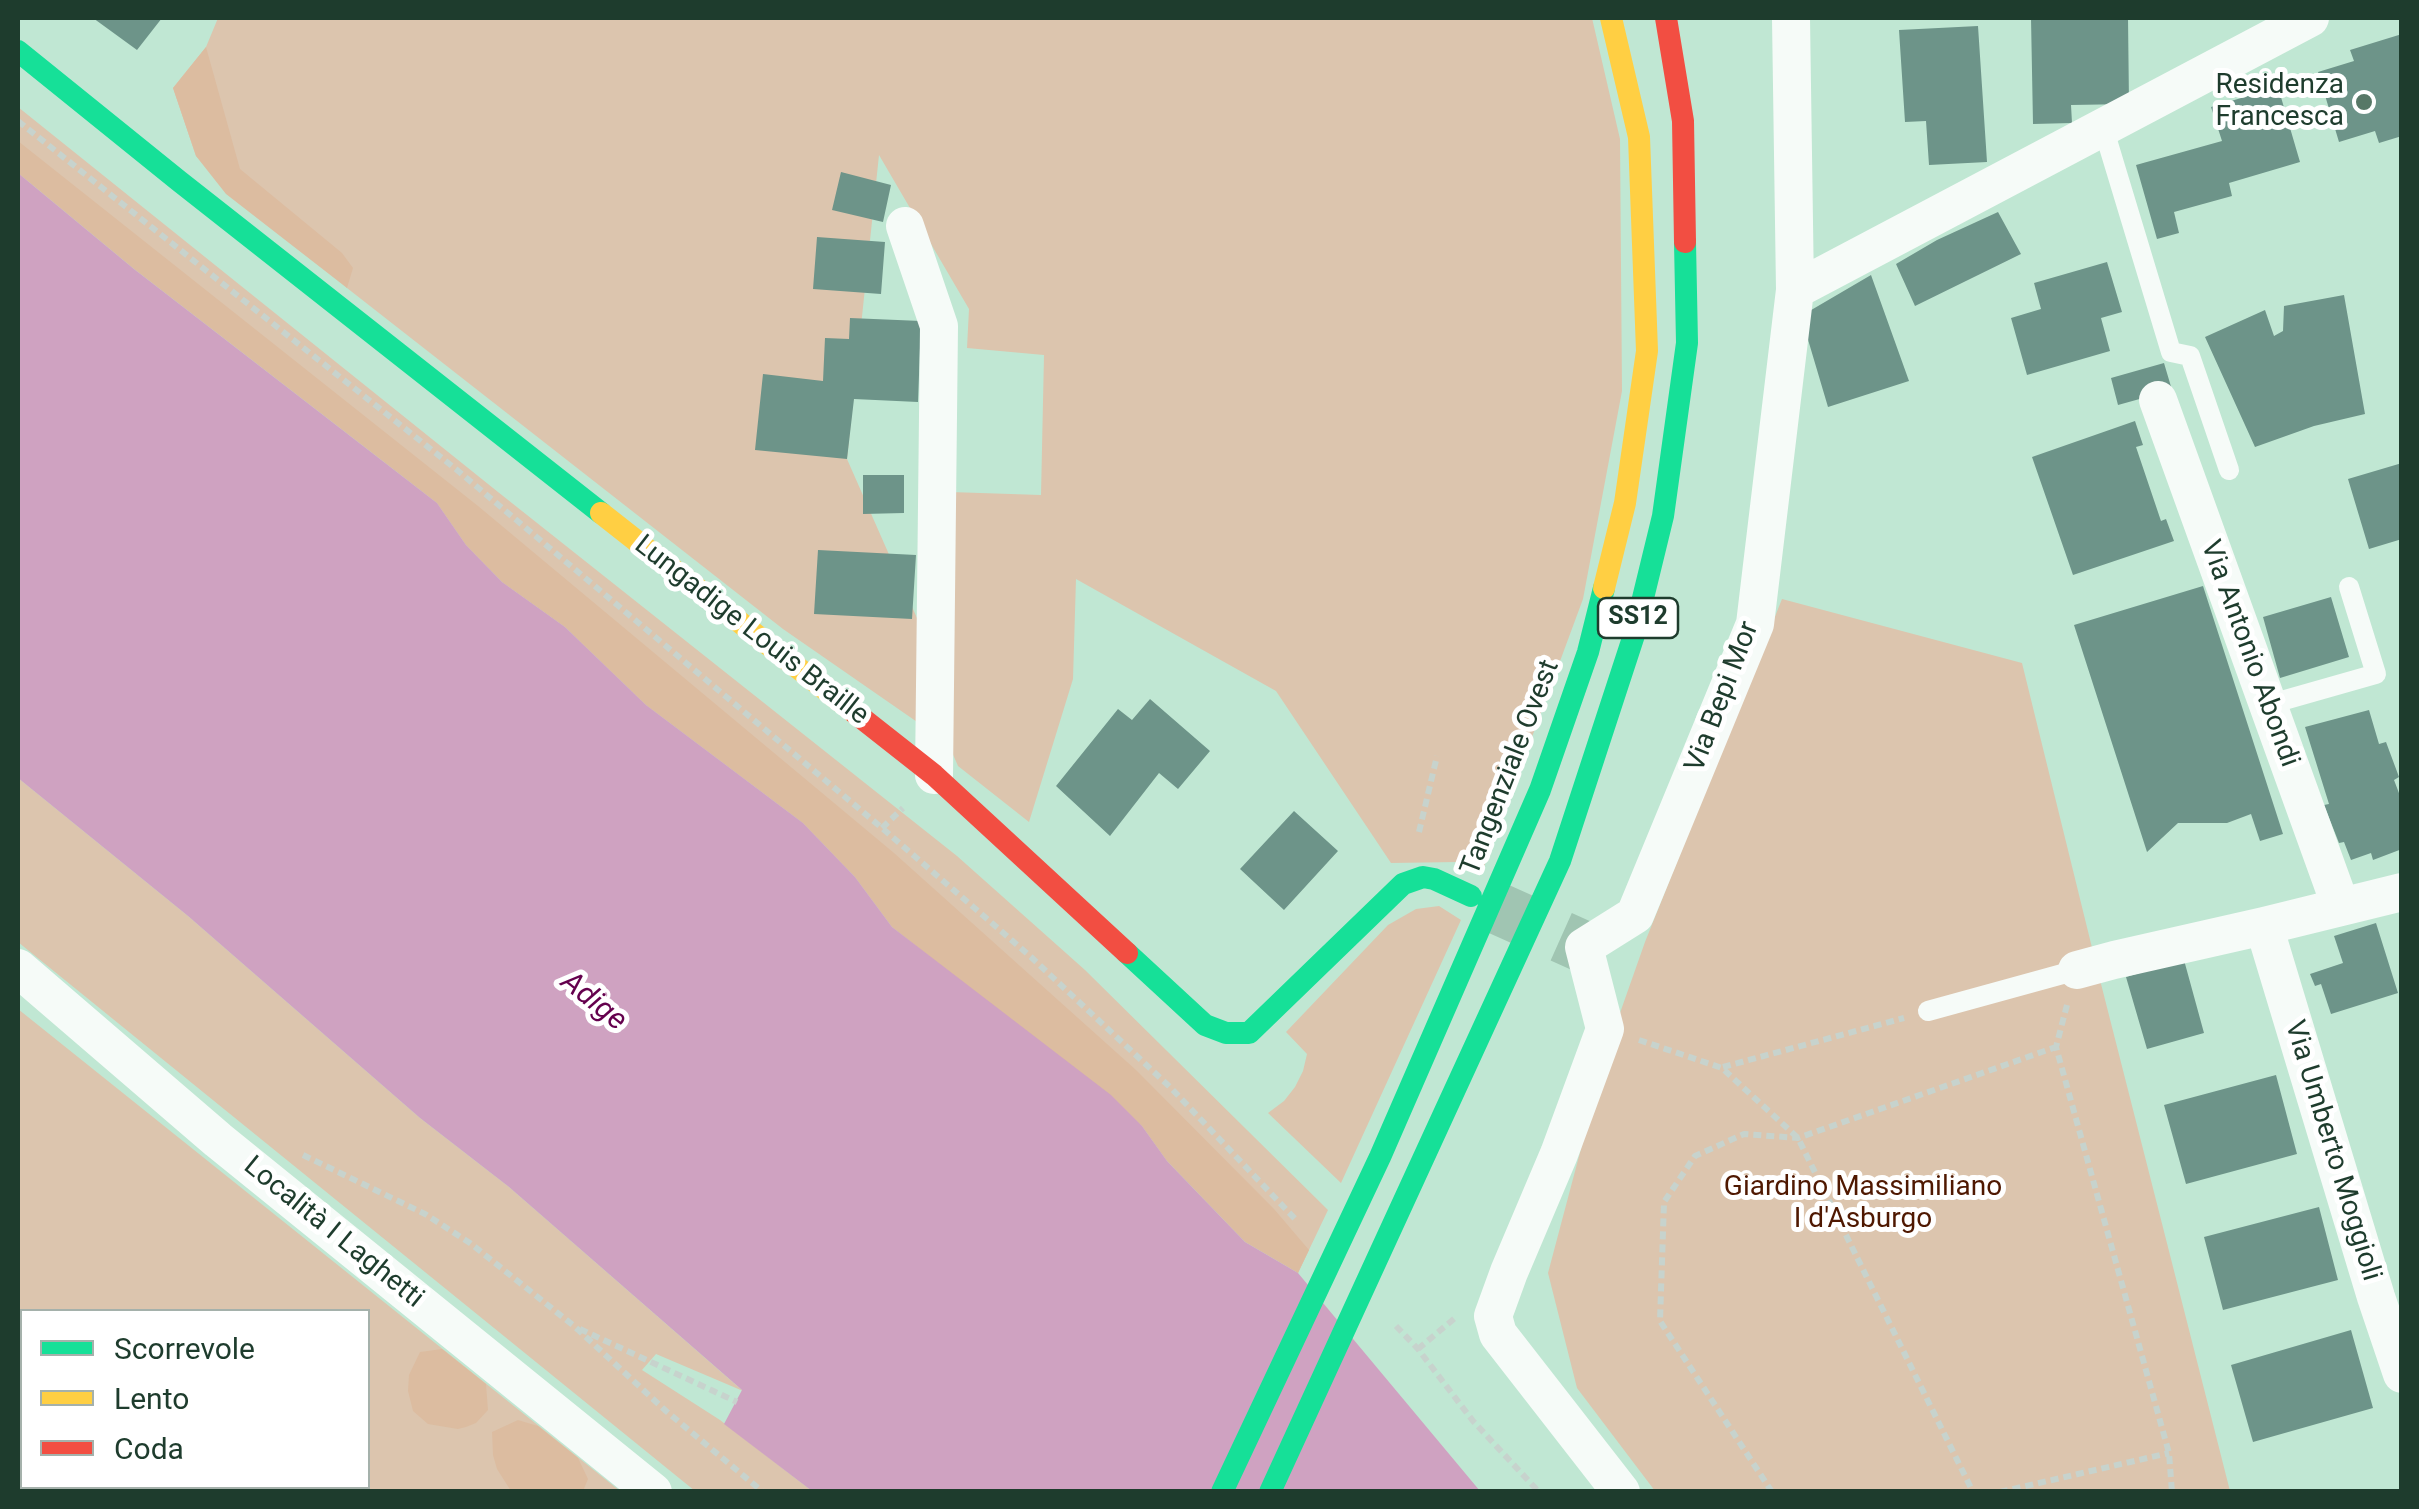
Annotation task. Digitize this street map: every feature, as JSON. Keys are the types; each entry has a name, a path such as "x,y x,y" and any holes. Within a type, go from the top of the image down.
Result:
{"main road":[{"name":"Tangenziale Ovest","path":"1222,1492 1380,1157 1540,790 1588,652 1625,503 1647,351 1639,137 1610,18"},
{"name":"SS12","path":"1270,1492 1560,862 1634,635 1663,516 1687,344 1682,121 1666,18"},
{"name":"Lungadige Louis Braille","path":"18,51 179,182 934,774 1205,1025 1226,1033 1249,1033 1412,879"},
{"path":"1412,879 1434,879 1471,896"}],"street":[{"name":"Via Bepi Mor","path":"1605,1029 1584,948 1636,915 1755,624 1796,290 1791,18"},
{"path":"1796,290 2310,18"},
{"path":"905,226 938,326 934,774"},
{"name":"Via Antonio Abondi","path":"2158,400 2237,596 2267,705 2341,907"},
{"path":"2077,970 2402,892"},
{"name":"Via Umberto Moggioli","path":"2264,926 2402,1374"},
{"name":"Località I Laghetti","path":"18,968 218,1140 654,1492"},
{"path":"1605,1029 1492,1316 1498,1334 1622,1492"}],"lane":[{"path":"2103,127 2171,352 2190,356 2229,470"},
{"path":"2267,705 2376,674 2349,587"},
{"path":"1928,1011 2077,970"}],"path":[{"path":"18,120 457,470 882,828 1031,957 1172,1088 1308,1233"},
{"path":"1412,879 1413,856 1438,756"},
{"path":"1722,1068 1928,1011"},
{"path":"1605,1029 1722,1068 1798,1138 1973,1492"},
{"path":"1772,1492 1660,1321 1664,1202 1695,1156 1744,1134 1798,1138 2056,1047 2169,1452 2172,1492"},
{"path":"292,1150 426,1214 470,1243 574,1326 666,1412 763,1492"},
{"path":"1418,1350 1454,1319"},
{"path":"1390,1320 1472,1421 1539,1492"},
{"path":"574,1326 737,1402"},
{"path":"2000,1492 2169,1452"}],"green space":[{"path":"218,18 1592,18 1620,139 1622,391 1583,599 1482,872 1458,862 1391,863 1276,691 1076,579 1073,679 1029,822 958,766 951,750 950,492 1041,495 1044,355 967,348 969,309 879,155 847,459 924,634 920,724 783,629 347,288 196,156 173,88 206,47"},
{"path":"18,107 957,856 1085,970 1328,1210 1298,1273 1167,1161 1142,1126 1111,1095 892,927 855,877 803,823 646,705 565,627 502,582 466,545 437,503 18,173"},
{"name":"Giardino Massimiliano I d'Asburgo","path":"1782,599 2022,663 2230,1491 1655,1491 1577,1388 1548,1273 1608,1047 1645,942"},
{"path":"18,778 188,916 420,1118 509,1187 743,1391 656,1354 642,1370 720,1420 812,1491 695,1491 18,942"},
{"path":"1439,906 1461,920 1341,1183 1268,1113 1295,1087 1307,1054 1286,1032 1388,925 1416,909"},
{"path":"18,1009 620,1491 167,1492 162,1489 370,1489 370,1309 20,1309 20,1338"}],"shaded area":[{"path":"206,47 240,169 342,253 353,268 347,288 226,194 196,156 173,88"},
{"path":"18,141 478,506 894,853 1136,1070 1274,1209 1309,1250 1298,1273 1245,1242 1167,1161 1142,1126 892,927 855,877 803,823 646,705 565,627 502,582 466,545 437,503 134,269 18,173"},
{"path":"18,1330 20,1489 167,1491 18,1491"},
{"path":"442,1349 486,1384 488,1410 466,1427 428,1424 413,1411 409,1375 420,1352"},
{"path":"518,1420 538,1426 578,1458 588,1479 583,1491 511,1491 497,1469 492,1432"}],"water":[{"name":"Adige","path":"18,173 134,269 437,503 466,545 502,582 565,627 646,705 803,823 855,877 892,927 1111,1095 1142,1126 1167,1161 1245,1242 1298,1273 1480,1491 812,1491 724,1424 742,1390 509,1187 420,1118 188,916 18,778"}],"building":[{"path":"93,18 162,18 137,50"},
{"path":"2031,18 2128,18 2129,104 2071,105 2072,123 2033,124"},
{"path":"1978,26 1987,162 1929,165 1926,121 1905,122 1899,30"},
{"name":"Residenza Francesca","path":"2402,34 2402,136 2379,143 2375,131 2339,142 2318,72 2354,61 2350,50"},
{"path":"2278,87 2300,162 2229,183 2232,196 2174,212 2179,233 2157,239 2136,165 2222,141 2211,107"},
{"path":"841,172 891,185 883,222 832,210"},
{"path":"1998,212 2021,254 1915,306 1896,264"},
{"path":"817,237 885,242 881,294 813,289"},
{"path":"2107,262 2122,312 2101,318 2110,351 2027,375 2011,318 2041,309 2034,283"},
{"path":"1871,275 1909,381 1828,407 1801,316"},
{"path":"2344,295 2365,414 2314,426 2255,447 2205,337 2265,310 2274,336 2283,331 2284,306"},
{"path":"850,318 921,321 918,402 854,399 847,459 755,450 763,374 823,381 825,338 849,339"},
{"path":"2164,363 2172,390 2118,405 2111,378"},
{"path":"2135,421 2143,445 2136,447 2161,521 2166,519 2174,541 2073,575 2032,457"},
{"path":"2402,463 2402,539 2369,549 2348,479"},
{"path":"863,475 904,475 904,513 863,514"},
{"path":"818,550 916,555 912,619 814,614"},
{"path":"2203,586 2283,834 2260,841 2251,814 2227,823 2178,823 2147,852 2074,625"},
{"path":"2331,597 2349,657 2280,678 2263,617"},
{"path":"1150,699 1210,751 1178,789 1159,773 1110,836 1056,786 1118,709 1132,720"},
{"path":"2369,710 2379,744 2386,742 2399,777 2394,780 2402,801 2402,849 2373,860 2371,853 2351,860 2344,842 2339,843 2324,805 2329,804 2305,727"},
{"path":"1294,811 1338,851 1284,910 1240,869"},
{"path":"2376,923 2398,993 2331,1014 2321,984 2315,986 2310,974 2343,963 2334,936"},
{"path":"2184,960 2204,1033 2147,1049 2126,977"},
{"path":"2276,1075 2297,1154 2186,1184 2164,1105"},
{"path":"2319,1207 2338,1280 2223,1310 2204,1237"},
{"path":"2351,1330 2373,1408 2253,1442 2231,1365"}],"tunnel":[{"path":"1490,905 1584,947"}],"traffic: fast":[{"path":"18,51 601,513"},
{"path":"1270,1492 1560,861 1634,635 1663,516 1687,343 1685,242"},
{"path":"1222,1492 1380,1157 1540,790 1588,652 1604,588"},
{"path":"1127,953 1205,1025 1226,1033 1249,1033 1403,884 1423,877 1471,896"}],"traffic: slow":[{"path":"1604,588 1625,503 1647,351 1639,137 1611,18"},
{"path":"601,513 854,712"}],"traffic: jam":[{"path":"1666,18 1683,121 1685,242"},
{"path":"854,712 934,775 1127,953"}],"place":[{"name":"Residenza Francesca","path":"2364,102"}]}
